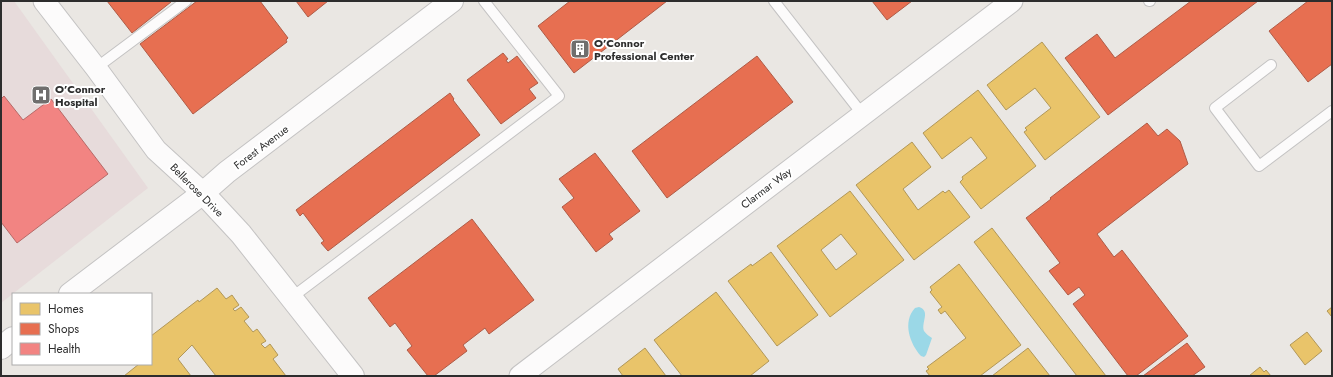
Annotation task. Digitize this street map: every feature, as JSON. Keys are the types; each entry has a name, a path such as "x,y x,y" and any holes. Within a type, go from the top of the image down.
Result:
{"main road":[{"name":"Forest Avenue","path":"71,293 452,1"},
{"name":"Bellerose Drive","path":"203,193 241,234 353,376"},
{"path":"1,348 12,339"}],"street":[{"name":"Bellerose Drive","path":"44,1 96,68 156,150 203,193"},
{"name":"Clarmar Way","path":"520,376 1012,1"}],"lane":[{"path":"96,68 186,1"},
{"path":"291,298 559,96 484,1"},
{"path":"774,1 863,115"},
{"path":"1271,65 1215,108 1259,166 1332,111"}],"shaded area":[{"name":"O’Connor Hospital","path":"3,1 14,1 148,188 1,303 1,3"}],"water":[{"path":"919,307 923,309 925,314 924,331 932,338 924,357 917,351 911,339 908,326 911,314 915,308"}],"building: Homes":[{"path":"1042,42 1100,117 1045,160 1024,132 1027,130 1025,128 1051,108 1035,88 1006,110 987,85"},
{"path":"978,90 1036,166 981,209 960,182 963,179 962,177 987,158 971,137 942,159 923,133"},
{"path":"912,142 931,167 903,189 918,210 943,191 945,193 949,190 970,217 914,260 856,185"},
{"path":"850,191 904,260 830,317 777,246","holes":["841,234 857,254 836,270 821,250"]},
{"path":"992,228 1106,376 1077,376 974,242"},
{"path":"771,252 818,315 777,346 728,281 751,264 752,266"},
{"path":"959,264 1021,345 980,376 930,376 926,371 929,369 927,367 966,338 945,311 941,314 938,310 942,307 930,292 932,290 930,287"},
{"path":"217,288 226,299 232,295 239,305 233,309 235,311 241,307 249,317 244,321 253,332 257,329 266,341 261,344 265,348 270,344 278,355 273,359 286,376 216,376 192,345 178,359 191,376 124,376 138,365 152,365 152,335 198,300 199,302"},
{"path":"716,292 769,361 750,376 682,376 654,340"},
{"path":"1332,307 1332,317 1327,311"},
{"path":"1307,332 1322,351 1305,365 1290,345"},
{"path":"645,348 666,376 623,376 618,369"},
{"path":"1028,348 1050,376 992,376"},
{"path":"1260,367 1264,372 1266,370 1271,376 1249,376"}],"building: Shops":[{"path":"107,1 170,1 171,2 132,33"},
{"path":"197,1 260,1 288,38 286,40 287,42 193,114 140,44"},
{"path":"296,1 328,1 308,17"},
{"name":"O’Connor Professional Center","path":"570,1 667,1 574,73 538,26"},
{"path":"872,1 912,1 887,20"},
{"path":"1191,1 1258,1 1108,115 1065,58 1097,34 1115,58"},
{"path":"1308,1 1332,1 1332,64 1308,82 1269,31"},
{"path":"503,53 508,59 506,60 508,63 517,56 538,83 529,89 536,98 501,124 467,80"},
{"path":"757,56 793,102 667,198 632,151"},
{"path":"450,93 454,99 453,100 480,135 328,251 321,243 324,241 303,213 300,216 296,210"},
{"path":"1147,123 1158,136 1167,129 1180,141 1188,164 1097,234 1114,257 1122,250 1188,336 1136,376 1128,376 1073,304 1085,295 1079,287 1068,295 1049,271 1060,263 1026,218"},
{"path":"595,153 640,211 609,234 613,239 596,252 562,207 574,198 559,179"},
{"path":"472,219 534,300 489,334 485,328 463,345 467,351 434,376 428,376 407,350 412,346 395,323 390,327 368,298"},
{"path":"1187,343 1205,367 1192,376 1143,376"}],"building: Health":[{"path":"4,96 23,120 51,99 108,174 17,243 1,222 1,99"}],"place":[{"name":"O’Connor Professional Center","path":"580,49"},
{"name":"O’Connor Hospital","path":"41,95"}]}
